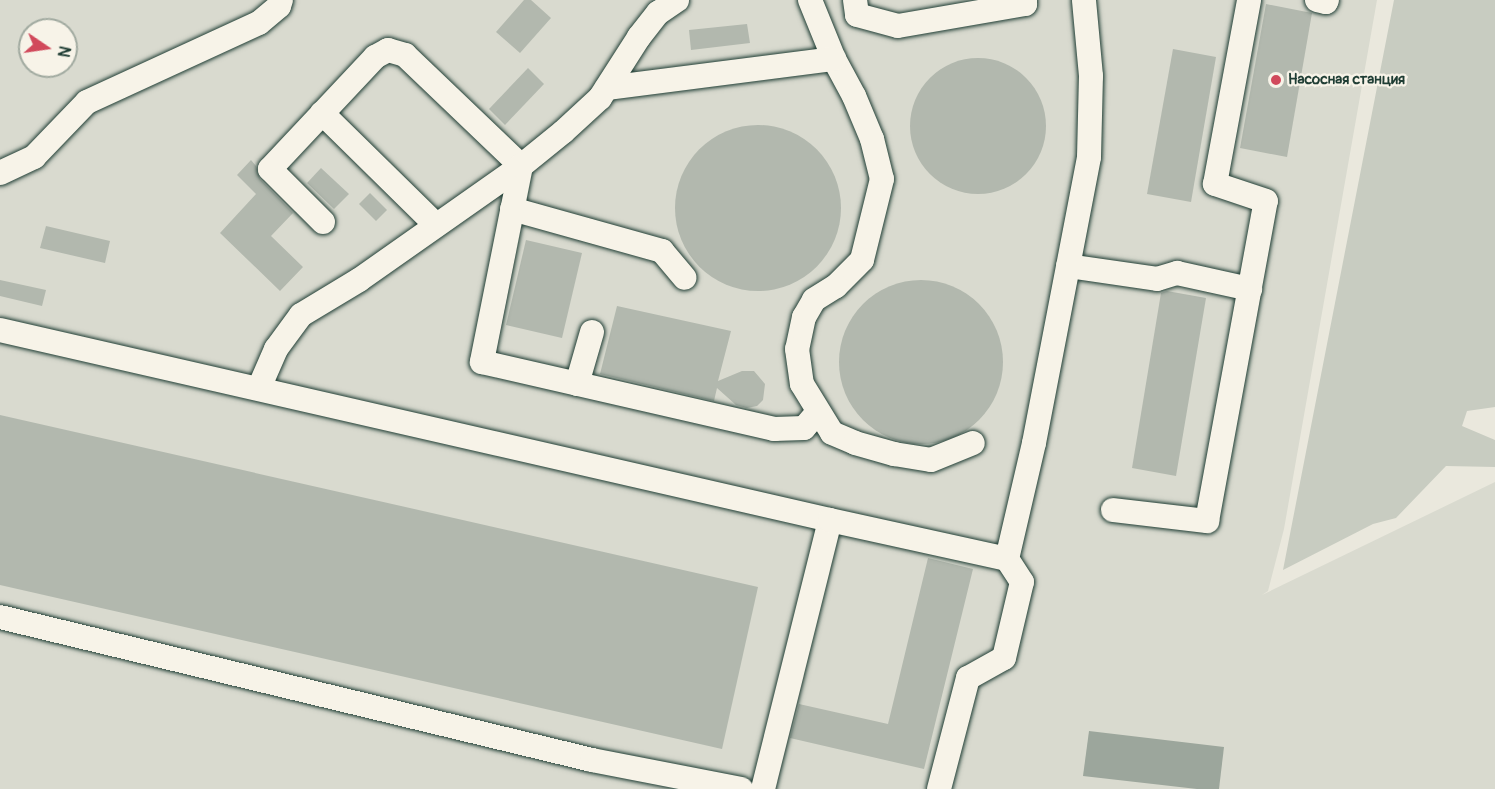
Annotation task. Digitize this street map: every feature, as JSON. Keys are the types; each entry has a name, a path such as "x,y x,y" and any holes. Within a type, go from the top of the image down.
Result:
{"lane":[{"path":"0,173 34,157 87,102 259,23 279,6 281,0"},
{"path":"259,388 276,350 301,315 359,280 521,166 564,132 600,98 639,37 658,13 677,0"},
{"path":"810,0 834,59 854,96 872,139 882,179 862,260 836,286 814,300 804,317 797,349 802,384 817,413 832,433 894,454 932,460 973,442"},
{"path":"855,0 858,15 898,26 1025,4 1025,0"},
{"path":"1007,559 1034,443 1089,157 1092,121 1091,76 1084,0"},
{"path":"1113,510 1207,521 1266,201 1215,184 1249,0"},
{"path":"1317,0 1326,2 1328,0"},
{"path":"323,222 270,170 375,57 388,50 405,55 521,166"},
{"path":"607,88 834,59"},
{"path":"322,113 436,225"},
{"path":"521,166 482,362 774,429 804,428 817,413"},
{"path":"512,209 662,251 685,278"},
{"path":"1068,266 1157,279 1177,273 1250,289"},
{"path":"0,330 1007,559 1022,582 1004,658 968,678 939,789"},
{"path":"577,384 592,332"},
{"path":"763,789 830,520"},
{"path":"0,617 592,760 741,789"}],"shaded area":[{"path":"0,0 1377,0 1284,529 1268,591 1262,595 1495,482 1495,789 0,789"},
{"path":"1394,0 1495,0 1495,407 1467,411 1462,426 1495,440 1495,467 1446,466 1396,518 1373,524 1283,570"},
{"path":"1089,731 1224,747 1219,789 1197,789 1083,776"}],"building":[{"path":"524,0 531,0 551,18 520,53 496,32"},
{"name":"Насосная станция","path":"1266,4 1312,13 1287,157 1240,148"},
{"path":"747,24 750,43 691,50 689,30"},
{"path":"1173,49 1216,57 1191,202 1147,194"},
{"path":"978,58 1004,63 1016,69 1026,78 1035,88 1041,100 1046,126 1041,152 1035,164 1026,174 1016,183 1004,189 978,194 952,189 940,183 930,174 921,164 915,152 910,126 915,100 921,88 930,78 940,69 952,63"},
{"path":"528,68 544,84 505,125 489,109"},
{"path":"758,125 790,131 817,149 835,176 841,208 835,240 817,267 790,285 758,291 726,285 699,267 681,240 675,208 681,176 699,149 726,131"},
{"path":"251,160 256,166 260,179 293,213 271,236 303,267 280,291 220,233 256,194 237,175"},
{"path":"321,168 349,194 334,209 307,183"},
{"path":"370,193 387,210 376,221 359,204"},
{"path":"46,226 110,241 105,263 40,248"},
{"path":"526,240 582,253 562,338 506,325"},
{"path":"0,280 46,290 42,306 0,296"},
{"path":"921,280 952,286 979,304 997,331 1003,362 997,393 979,420 952,438 921,444 890,438 863,420 845,393 839,362 845,331 863,304 890,286"},
{"path":"1167,291 1206,298 1176,476 1132,468 1161,293"},
{"path":"617,306 731,331 718,381 742,371 754,371 765,384 763,400 757,406 747,408 736,405 717,388 714,401 600,374"},
{"path":"0,415 758,587 722,749 0,585"},
{"path":"928,558 973,569 924,769 790,738 799,704 888,724"}],"place":[{"name":"Насосная станция","path":"1276,80"}]}
